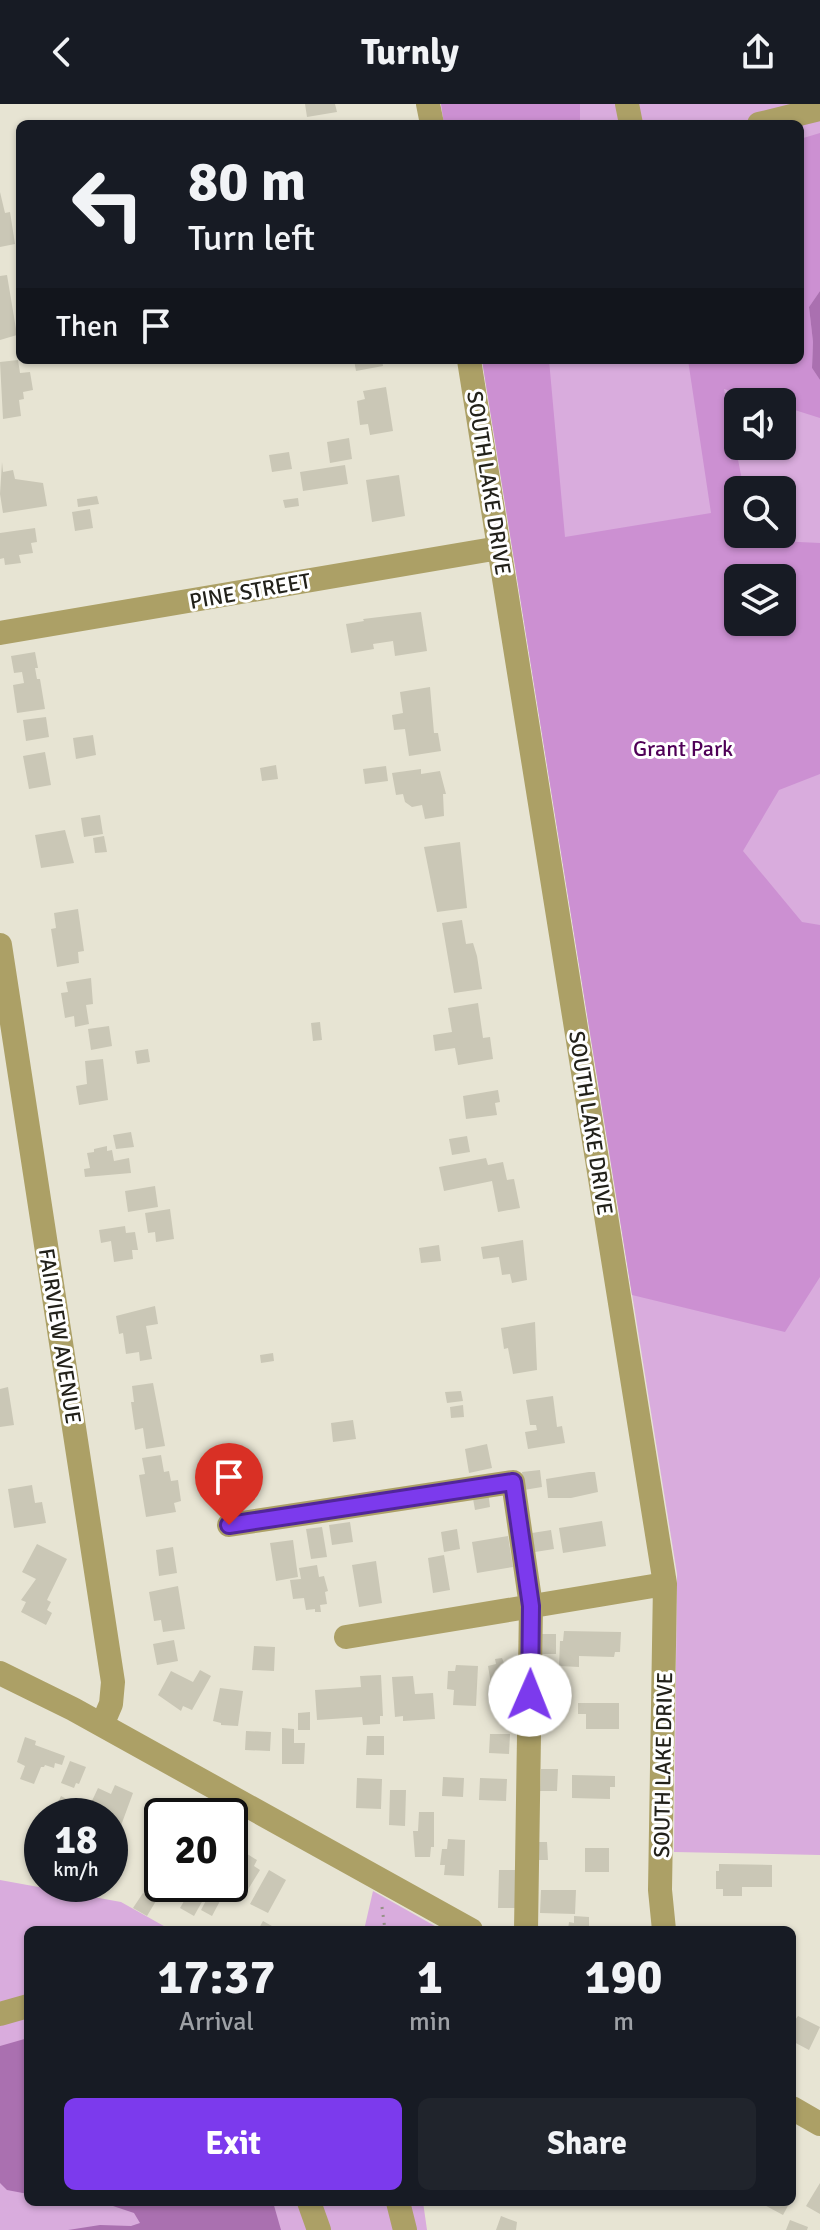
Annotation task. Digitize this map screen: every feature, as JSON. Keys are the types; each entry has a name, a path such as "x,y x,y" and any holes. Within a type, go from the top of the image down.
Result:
{"street":[{"path":"775,120 820,109"},
{"name":"SOUTH LAKE DRIVE","path":"470,364 665,1584 660,1890 664,1926"},
{"name":"PINE STREET","path":"0,633 499,548"},
{"name":"FAIRVIEW AVENUE","path":"0,945 113,1682 111,1704 102,1725"},
{"path":"229,1525 513,1482 531,1606 526,1926"},
{"path":"346,1637 665,1584"},
{"path":"0,1673 102,1725 439,1922"},
{"name":"SOUTH LAKE DRIVE","path":"654,1926 660,1890"},
{"path":"0,2014 24,2007"},
{"path":"796,2110 820,2124"},
{"path":"310,2206 319,2230"},
{"path":"399,2206 405,2230"}],"path":[{"path":"382,1907 384,1926"}],"green space":[{"name":"Grant Park","path":"441,104 820,104 820,1855 674,1852 677,1574 483,364 804,364 804,120 443,120"},
{"path":"441,104 580,104 580,120 443,120"},
{"path":"820,133 820,291 809,307 812,368 820,380 820,418 796,410 796,388 724,388 724,460 738,460 741,476 724,476 724,548 796,548 796,542 820,543 820,774 779,790 743,851 802,922 820,925 820,1277 785,1332 632,1295 483,364 549,364 565,537 711,513 689,364 804,364 804,138"},
{"path":"0,1880 24,1884 24,1902 121,1902 164,1926 24,1926 24,2206 424,2206 427,2230 0,2230"},
{"path":"373,1891 435,1926 365,1926"}],"shaded area":[{"path":"820,291 820,380 812,368 809,307"},
{"path":"24,2039 24,2193 7,2190 0,2183 0,2046"},
{"path":"113,2206 274,2206 281,2230 68,2230 100,2225 131,2226 140,2223 134,2213"}],"building":[{"path":"305,104 335,104 337,112 307,117"},
{"path":"0,192 5,213 10,212 15,244 0,247"},
{"path":"7,275 16,335 0,340 0,276"},
{"path":"16,360 20,373 30,372 33,390 23,392 24,399 19,400 21,416 3,419 0,362"},
{"path":"355,364 383,364 383,366 356,371"},
{"path":"386,387 393,431 370,435 368,424 360,425 357,401 365,399 363,391"},
{"path":"349,438 352,459 330,463 327,442"},
{"path":"289,452 292,469 272,472 269,455"},
{"path":"2,462 3,472 13,470 15,479 43,483 47,506 3,513 0,494"},
{"path":"345,465 348,484 303,491 300,472"},
{"path":"399,475 405,516 372,522 366,480"},
{"path":"97,496 99,504 78,507 77,499"},
{"path":"298,498 299,506 285,508 283,500"},
{"path":"90,509 93,528 75,531 72,512"},
{"path":"35,528 37,542 31,543 33,553 19,555 21,563 5,565 4,558 0,559 0,533"},
{"path":"421,612 427,651 395,656 393,641 373,644 374,649 351,653 346,624"},
{"path":"35,652 38,668 35,668 45,709 17,713 13,685 24,683 22,672 14,673 11,656"},
{"path":"430,687 434,733 438,733 441,751 409,756 405,729 394,730 392,715 403,713 400,692"},
{"path":"46,717 49,737 26,741 23,720"},
{"path":"93,735 96,755 76,759 73,738"},
{"path":"45,752 51,785 29,789 23,756"},
{"path":"276,765 278,779 262,781 260,768"},
{"path":"386,766 388,781 365,784 363,769"},
{"path":"421,769 421,774 440,771 446,794 443,794 444,816 425,819 422,805 412,807 405,802 403,794 396,795 392,773"},
{"path":"100,815 103,834 84,837 81,818"},
{"path":"65,830 74,863 41,868 35,835"},
{"path":"104,836 107,852 95,853 93,838"},
{"path":"460,842 467,908 437,912 424,847"},
{"path":"78,909 84,951 78,952 79,963 57,967 51,929 56,928 54,913"},
{"path":"462,920 466,944 473,943 477,956 482,989 454,993 442,923"},
{"path":"91,978 93,1004 86,1005 89,1024 75,1027 74,1016 65,1018 61,993 68,992 66,982"},
{"path":"478,1003 483,1038 490,1037 493,1059 458,1065 455,1048 435,1051 433,1035 452,1032 448,1008"},
{"path":"320,1022 322,1040 313,1041 311,1023"},
{"path":"109,1026 112,1046 91,1050 88,1029"},
{"path":"148,1049 150,1062 137,1064 135,1051"},
{"path":"103,1059 108,1100 79,1105 76,1086 87,1084 85,1061"},
{"path":"498,1090 500,1102 495,1103 497,1115 466,1119 463,1096"},
{"path":"131,1132 134,1147 116,1149 113,1135"},
{"path":"467,1136 470,1152 452,1155 449,1139"},
{"path":"107,1146 107,1151 112,1150 114,1161 129,1158 131,1173 85,1177 84,1169 90,1168 87,1153"},
{"path":"486,1158 488,1165 503,1162 507,1180 514,1179 520,1208 498,1212 492,1181 444,1191 439,1167"},
{"path":"155,1186 158,1207 128,1212 125,1191"},
{"path":"170,1209 174,1239 156,1242 155,1232 148,1233 145,1213"},
{"path":"125,1226 126,1233 135,1232 138,1250 132,1250 133,1259 114,1262 111,1241 101,1243 99,1230"},
{"path":"523,1240 527,1280 512,1283 510,1274 502,1275 499,1257 483,1259 481,1247"},
{"path":"439,1245 441,1261 421,1263 419,1248"},
{"path":"155,1306 158,1324 146,1326 152,1359 140,1361 139,1352 126,1354 123,1333 119,1334 116,1316"},
{"path":"535,1322 537,1370 513,1374 501,1328"},
{"path":"273,1353 274,1361 261,1363 260,1355"},
{"path":"153,1383 165,1446 146,1449 143,1428 135,1430 132,1386"},
{"path":"8,1387 14,1425 0,1427 0,1389"},
{"path":"461,1391 463,1401 447,1403 445,1392"},
{"path":"553,1396 557,1427 562,1426 565,1443 528,1449 525,1432 537,1430 536,1425 530,1425 526,1400"},
{"path":"463,1405 464,1417 451,1418 450,1407"},
{"path":"353,1420 356,1439 333,1442 331,1423"},
{"path":"487,1444 492,1468 469,1473 465,1449"},
{"path":"161,1455 164,1472 169,1471 171,1481 178,1480 181,1501 174,1503 176,1512 146,1517 139,1475 145,1474 142,1458"},
{"path":"540,1470 542,1487 524,1490 522,1472"},
{"path":"595,1472 598,1492 571,1498 548,1498 546,1479"},
{"path":"32,1485 35,1503 42,1502 46,1523 14,1528 8,1489"},
{"path":"488,1491 490,1507 475,1510 472,1493"},
{"path":"602,1521 606,1546 563,1553 559,1528"},
{"path":"350,1522 353,1542 332,1545 329,1525"},
{"path":"322,1527 327,1557 311,1559 306,1529"},
{"path":"457,1529 460,1549 444,1552 441,1532"},
{"path":"551,1530 554,1549 535,1552 532,1533"},
{"path":"508,1536 513,1567 477,1573 472,1542"},
{"path":"293,1540 298,1577 276,1581 270,1543"},
{"path":"37,1544 67,1559 47,1600 51,1602 47,1610 52,1613 46,1625 21,1612 26,1602 21,1600 36,1579 22,1572"},
{"path":"173,1547 177,1573 159,1576 156,1550"},
{"path":"444,1555 450,1590 433,1593 428,1558"},
{"path":"376,1561 382,1603 359,1607 352,1565"},
{"path":"317,1565 319,1577 324,1576 328,1591 325,1592 327,1604 320,1605 321,1612 306,1610 304,1598 293,1599 290,1580 301,1579 299,1568"},
{"path":"178,1586 185,1629 163,1632 161,1620 154,1621 149,1592"},
{"path":"564,1631 621,1632 620,1652 615,1652 614,1657 579,1656 579,1667 559,1666 560,1641 563,1641"},
{"path":"537,1634 556,1634 556,1654 537,1654"},
{"path":"174,1640 178,1661 157,1665 153,1644"},
{"path":"254,1646 275,1647 274,1671 252,1670"},
{"path":"502,1658 504,1663 513,1661 518,1690 504,1693 503,1682 491,1684 488,1666 496,1664 495,1659"},
{"path":"456,1665 478,1666 476,1706 453,1705 454,1690 447,1689 448,1671 455,1671"},
{"path":"200,1670 211,1676 192,1710 183,1706 181,1711 158,1695 171,1671 193,1682"},
{"path":"381,1675 383,1716 380,1716 380,1724 363,1725 362,1717 317,1720 315,1690 361,1687 360,1676"},
{"path":"413,1676 415,1694 433,1693 435,1719 403,1721 403,1716 395,1717 392,1677"},
{"path":"220,1688 243,1691 238,1726 213,1721"},
{"path":"537,1696 555,1696 556,1711 537,1711"},
{"path":"578,1703 619,1703 619,1729 586,1729 586,1714 578,1714"},
{"path":"310,1712 310,1730 298,1730 298,1713"},
{"path":"282,1728 294,1729 294,1743 305,1743 304,1764 282,1764"},
{"path":"246,1731 271,1732 270,1751 245,1750"},
{"path":"490,1734 510,1734 509,1754 489,1753"},
{"path":"367,1736 384,1736 384,1755 366,1755"},
{"path":"25,1737 36,1741 35,1745 65,1756 62,1765 55,1763 54,1768 41,1767 34,1784 20,1779 25,1766 17,1762"},
{"path":"70,1761 86,1767 74,1788 61,1783"},
{"path":"541,1769 558,1769 557,1791 540,1791"},
{"path":"572,1775 615,1776 615,1787 610,1787 610,1799 572,1798"},
{"path":"443,1777 464,1778 463,1797 442,1796"},
{"path":"357,1778 382,1779 381,1809 356,1808"},
{"path":"480,1778 507,1779 506,1801 479,1800"},
{"path":"115,1785 133,1793 128,1807 128,1798 93,1798 98,1788 111,1794"},
{"path":"390,1790 406,1790 405,1826 389,1825"},
{"path":"419,1812 434,1812 434,1847 431,1847 430,1857 415,1857 413,1831 418,1831"},
{"path":"448,1839 465,1840 464,1876 444,1875 445,1865 440,1865 442,1849 447,1849"},
{"path":"534,1842 547,1842 548,1860 534,1860"},
{"path":"585,1848 609,1848 609,1872 585,1872"},
{"path":"248,1854 257,1860 254,1866 260,1870 248,1890"},
{"path":"719,1864 772,1865 772,1887 742,1887 742,1896 723,1896 723,1889 716,1889"},
{"path":"269,1870 286,1880 268,1913 250,1904"},
{"path":"499,1870 521,1870 520,1908 498,1908"},
{"path":"541,1890 576,1890 575,1914 540,1913"},
{"path":"143,1893 144,1902 155,1902 147,1916 133,1908"},
{"path":"184,1902 202,1902 194,1916 180,1908"},
{"path":"205,1902 219,1902 212,1916 201,1910"},
{"path":"574,1916 589,1917 589,1926 568,1926 569,1922 574,1923"},
{"path":"798,2016 820,2027 809,2050 796,2043"},
{"path":"820,2183 820,2214 806,2206"},
{"path":"766,2206 788,2206 783,2215"},
{"path":"501,2216 517,2222 516,2230 496,2230"},
{"path":"790,2220 808,2227 807,2230 786,2230"}],"route":[{"path":"229,1525 513,1482 531,1606 530,1695"}]}
